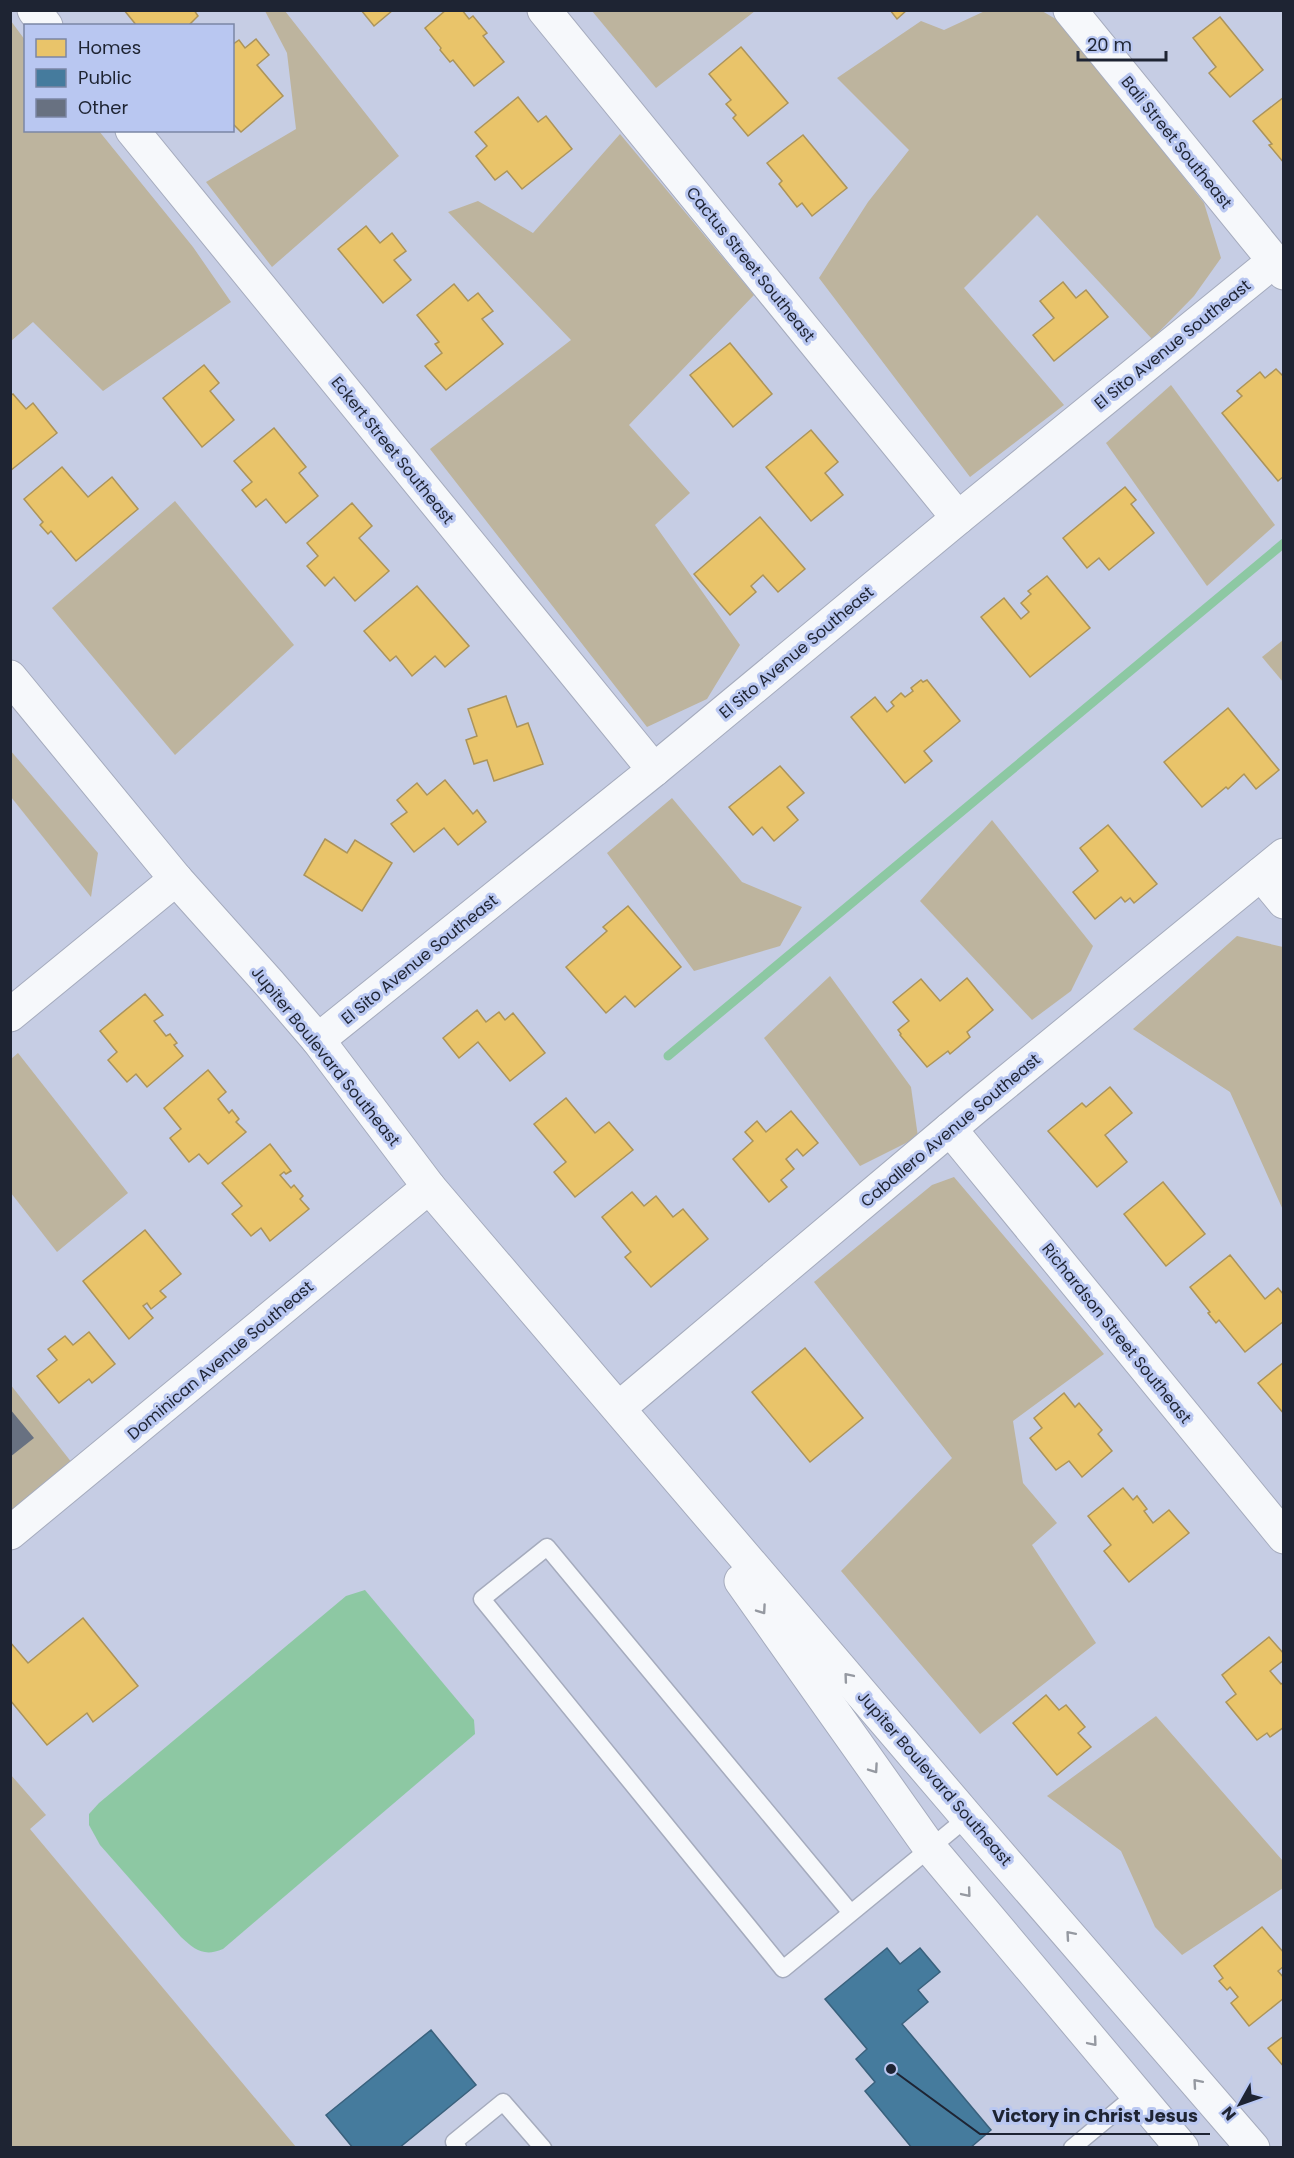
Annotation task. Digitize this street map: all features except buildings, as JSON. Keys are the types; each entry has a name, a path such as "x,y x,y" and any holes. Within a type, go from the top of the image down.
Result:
{"street":[{"path":"34,10 44,24"},
{"name":"Cactus Street Southeast","path":"544,10 958,518"},
{"name":"Bali Street Southeast","path":"1070,10 1279,267"},
{"name":"Eckert Street Southeast","path":"134,132 654,770"},
{"name":"El Sito Avenue Southeast","path":"318,1040 654,770 958,518 1279,267"},
{"name":"Jupiter Boulevard Southeast","path":"10,677 176,879 318,1040 429,1187 1249,2146"},
{"path":"1272,864 1284,902"},
{"name":"Caballero Avenue Southeast","path":"619,1408 950,1129 1272,864"},
{"path":"10,1014 176,879"},
{"name":"Richardson Street Southeast","path":"950,1129 1284,1537"},
{"name":"Dominican Avenue Southeast","path":"10,1533 429,1187"},
{"name":"Jupiter Boulevard Southeast","path":"619,1408 930,1848 1182,2148"}],"lane":[{"path":"851,1913 547,1547 482,1599 783,1969 968,1817"},
{"path":"1072,2148 1137,2094"},
{"path":"458,2148 454,2142 503,2102 543,2148"}],"shaded area":[{"path":"987,10 1042,11 1061,22 1204,203 1221,258 1194,296 1152,339 1037,215 964,288 1064,405 970,477 819,278 868,202 909,150 837,78 921,21 944,30"},
{"path":"265,11 285,11 399,156 272,267 206,182 296,129 287,53"},
{"path":"592,11 755,11 656,88"},
{"path":"11,21 24,39 24,132 100,132 193,247 231,302 103,391 33,322 11,341"},
{"path":"620,134 754,295 629,425 690,493 655,525 740,645 707,699 647,727 430,449 571,340 448,212 478,201 533,233"},
{"path":"1171,385 1275,525 1207,586 1106,443"},
{"path":"175,501 294,645 175,755 52,608"},
{"path":"1283,640 1283,682 1262,657"},
{"path":"10,750 98,853 91,897 11,797"},
{"path":"672,798 742,882 802,907 780,946 694,971 607,853"},
{"path":"992,820 1093,946 1071,991 1032,1020 920,901"},
{"path":"1237,936 1283,947 1283,1210 1230,1092 1133,1029"},
{"path":"830,976 911,1087 918,1137 860,1166 764,1038"},
{"path":"18,1053 128,1193 57,1252 11,1193 11,1059"},
{"path":"954,1177 1104,1354 1013,1421 1023,1483 1057,1523 1032,1545 1096,1643 980,1734 841,1571 952,1458 814,1282 932,1185"},
{"path":"10,1384 76,1468 10,1519"},
{"path":"365,1590 474,1720 475,1734 223,1949 210,1952 200,1951 181,1937 100,1845 89,1825 89,1814 99,1803 346,1596"},
{"path":"1156,1716 1283,1861 1283,1888 1182,1955 1155,1927 1121,1851 1047,1796"},
{"path":"11,1775 46,1815 30,1829 296,2147 11,2147"}],"waterway":[{"path":"668,1056 1284,543"}],"place":[{"name":"Victory in Christ Jesus","path":"891,2069"}]}
